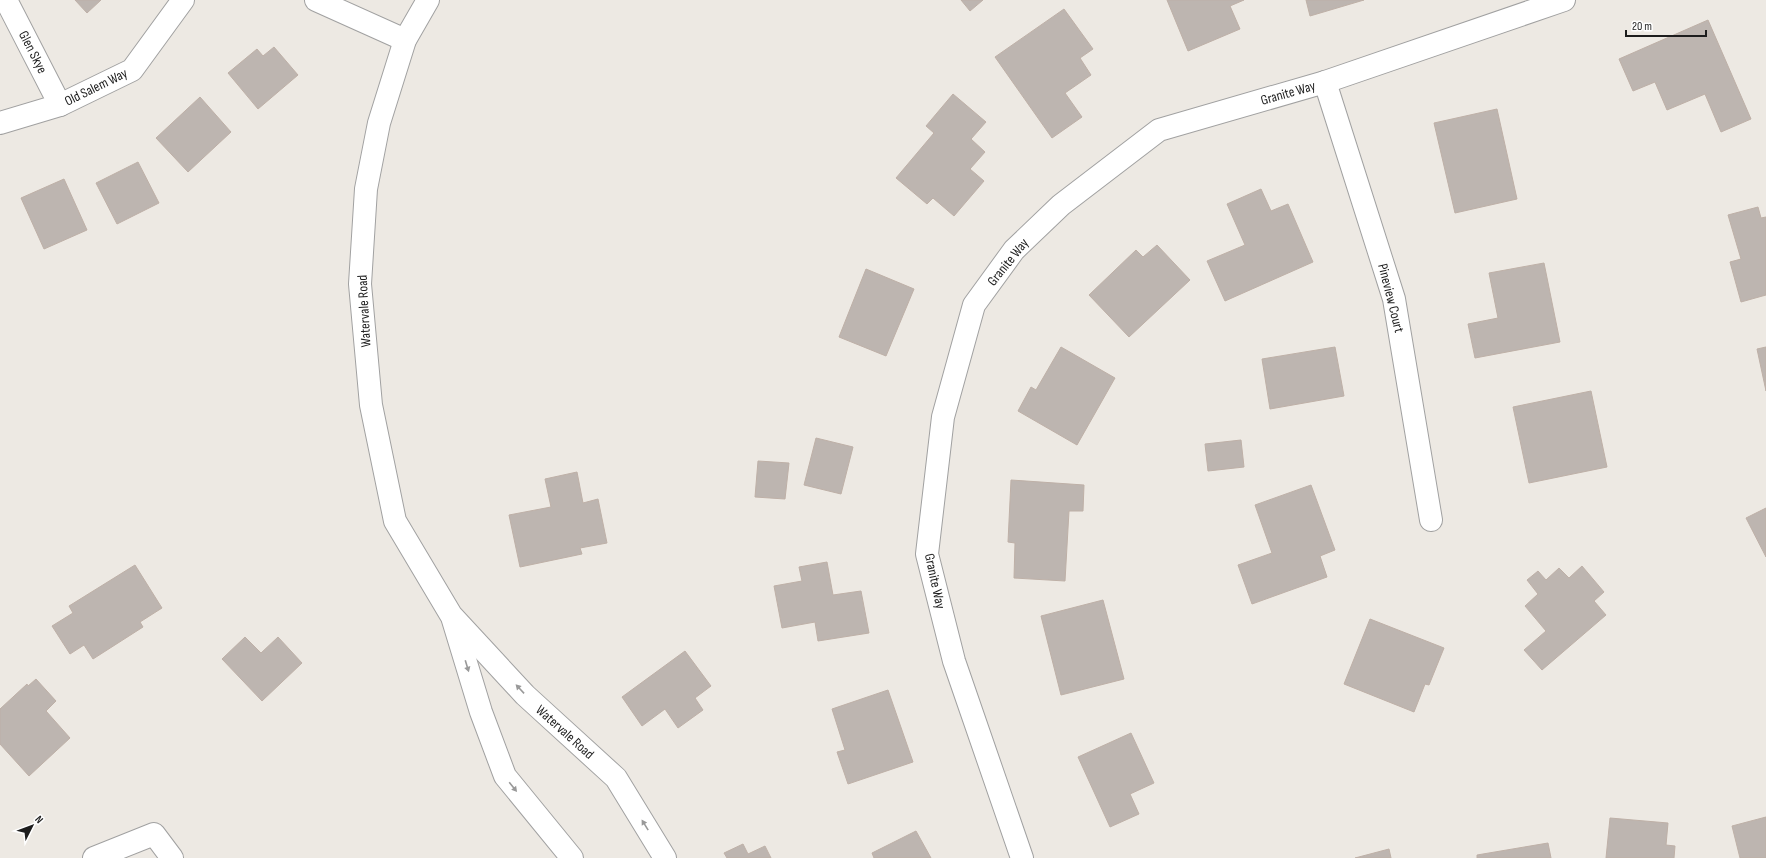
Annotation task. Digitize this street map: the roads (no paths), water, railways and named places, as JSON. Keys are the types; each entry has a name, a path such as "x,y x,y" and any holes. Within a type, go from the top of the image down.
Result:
{"street":[{"name":"Glen Skye","path":"6,0 60,105"},
{"name":"Old Salem Way","path":"0,123 60,105 132,70 183,0"},
{"path":"316,0 405,40"},
{"name":"Watervale Road","path":"428,0 405,40 379,123 366,189 360,284 371,405 395,521 451,615 525,695 616,778 665,858"},
{"name":"Granite Way","path":"1022,858 954,661 927,554 943,417 974,305 1014,250 1061,205 1159,130 1325,82 1564,0"},
{"name":"Pineview Court","path":"1325,82 1394,299 1431,520"},
{"name":"Watervale Road","path":"451,615 481,712 505,776 572,858"},
{"path":"94,858 154,834 172,858"}]}
